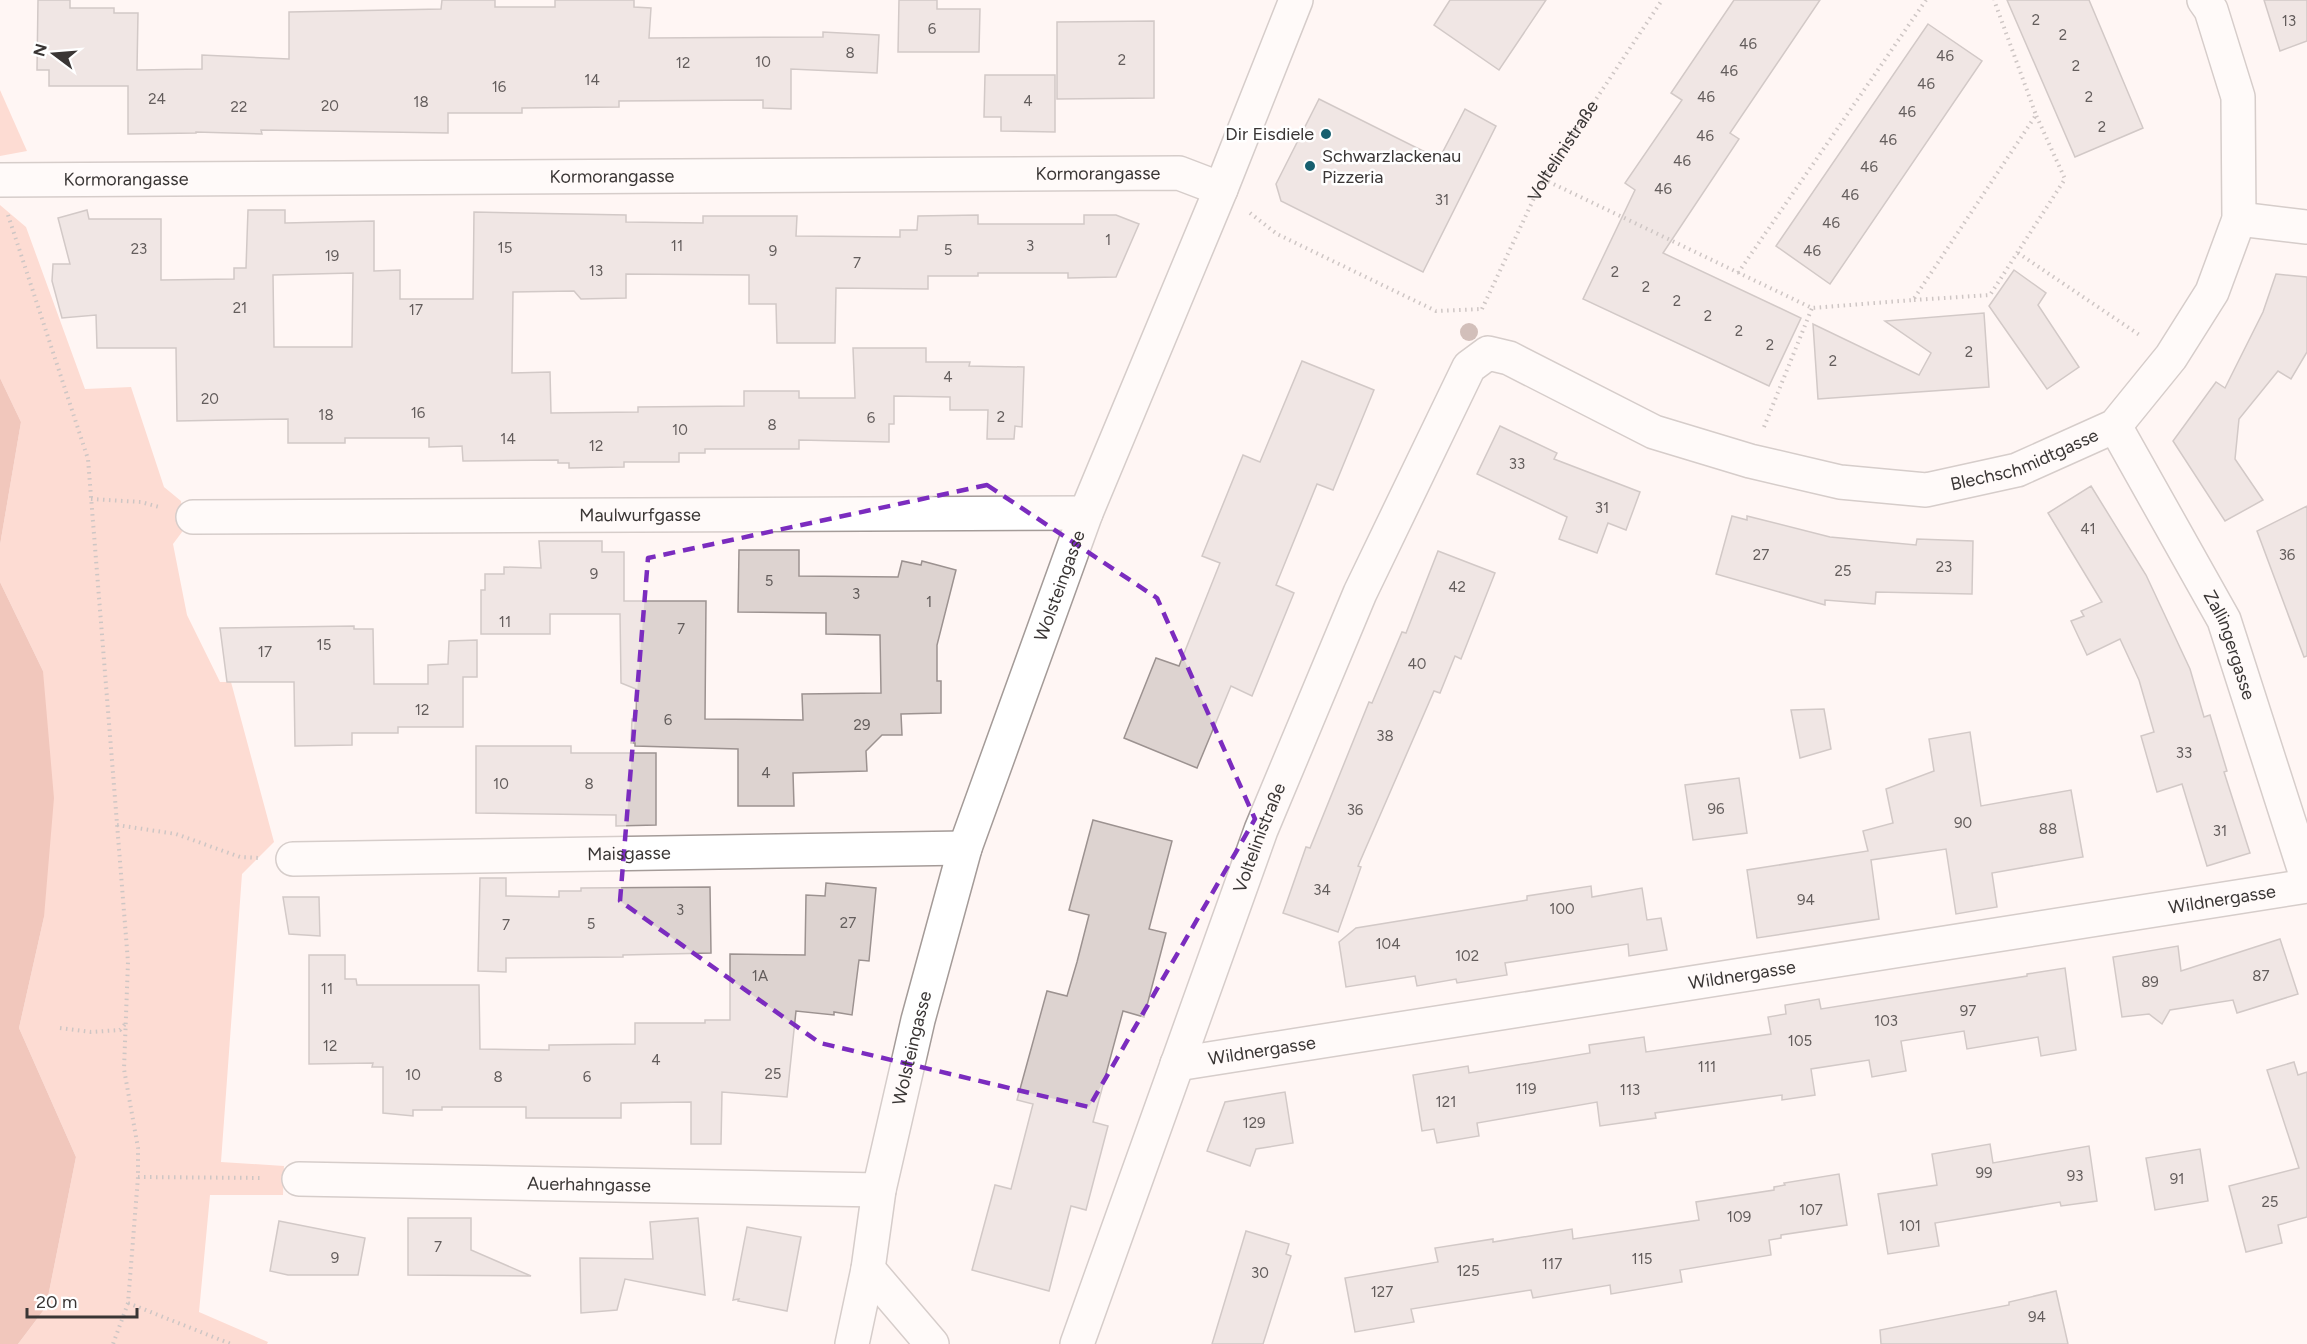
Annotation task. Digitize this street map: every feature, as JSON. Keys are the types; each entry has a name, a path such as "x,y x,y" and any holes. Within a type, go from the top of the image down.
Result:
{"street":[{"name":"Wolsteingasse","path":"879,1190 918,1020 965,848 1086,513 1221,189 1296,0"},
{"name":"Blechschmidtgasse","path":"1488,353 1509,358 1654,432 1750,461 1840,482 1926,490 2017,470 2115,426 2171,357 2212,292 2239,219 2238,97 2211,10 2204,0"},
{"name":"Kormorangasse","path":"0,180 1179,173 1221,189"},
{"path":"2239,219 2307,227"},
{"name":"Voltelinistraße","path":"1077,1344 1261,830 1360,593 1469,367 1488,353"},
{"name":"Zallingergasse","path":"2115,426 2224,620 2307,878"},
{"name":"Maulwurfgasse","path":"194,517 1086,513"},
{"name":"Maisgasse","path":"293,859 965,848"},
{"name":"Wildnergasse","path":"1177,1064 2307,886"},
{"name":"Auerhahngasse","path":"299,1179 879,1190"},
{"path":"852,1344 868,1269 879,1190"},
{"path":"868,1269 932,1344"}],"path":[{"name":"Voltelinistraße","path":"1221,189 1277,234 1436,311 1482,309 1543,179 1662,0"},
{"path":"1738,273 1926,0"},
{"path":"1543,179 1812,308 1990,296 2065,179 2036,115 1995,0"},
{"path":"1913,300 2036,115"},
{"path":"7,212 88,459 92,499 128,962 123,1069 138,1148 138,1177 128,1303 113,1344"},
{"path":"2018,253 2171,357"},
{"path":"1750,461 1812,308"},
{"path":"92,499 141,502 194,517"},
{"path":"117,825 176,834 240,857 293,859"},
{"path":"60,1028 91,1032 120,1030 126,1024"},
{"path":"138,1177 299,1179"},
{"path":"128,1303 231,1344"}],"highlighted area":[{"path":"987,485 1157,598 1255,819 1089,1107 820,1043 620,901 648,558"}],"shaded area":[{"path":"0,90 27,151 0,156"},
{"path":"0,205 26,227 85,389 131,387 164,487 181,501 185,528 173,544 187,615 220,682 231,682 274,842 242,874 221,1162 284,1166 283,1195 210,1195 199,1312 268,1342 267,1344 18,1344 46,1307 76,1157 19,1028 44,917 43,671 0,582 0,545 21,422 0,378"},
{"path":"0,378 21,422 0,545"},
{"path":"0,582 43,671 54,798 44,917 19,1028 76,1157 46,1307 18,1344 0,1344"}],"building":[{"path":"38,0 70,0 70,8 114,8 114,13 138,13 137,70 202,69 202,55 289,59 289,12 441,9 442,0 495,0 495,7 555,7 555,0 634,0 634,7 651,8 649,38 823,37 823,32 879,35 877,73 791,69 791,109 763,108 763,100 619,101 619,107 522,108 522,113 448,113 448,133 261,130 262,134 196,132 128,134 128,86 49,86 49,70 37,70"},
{"path":"899,0 937,0 937,9 980,9 979,52 898,52"},
{"path":"1450,0 1546,0 1499,70 1434,25"},
{"path":"1734,0 1820,0 1730,133 1739,139 1663,253 1801,318 1769,386 1583,299 1635,190 1625,183 1682,100 1671,93"},
{"path":"2007,0 2089,0 2143,128 2075,157"},
{"path":"2264,0 2307,0 2307,41 2280,51"},
{"path":"1154,21 1154,98 1057,99 1057,22"},
{"path":"1928,24 1982,61 1830,284 1776,246"},
{"path":"985,75 1055,75 1055,132 1001,131 1001,117 984,117"},
{"path":"1319,99 1439,159 1465,109 1496,126 1423,272 1281,201 1276,184"},
{"path":"87,210 89,219 161,219 161,280 234,279 234,268 246,268 248,210 285,210 285,223 374,221 374,271 400,270 400,299 473,299 474,212 626,215 626,222 703,223 703,216 797,216 796,236 900,237 900,230 917,230 918,216 978,215 978,224 1084,224 1084,215 1116,215 1139,224 1116,277 1068,278 1068,273 978,273 978,276 928,276 928,289 836,288 835,343 777,343 776,304 749,304 749,275 626,274 626,298 581,299 574,291 513,292 512,373 550,372 551,413 638,412 638,407 744,406 744,391 799,391 799,398 855,398 853,348 926,348 926,362 970,362 969,366 1024,367 1022,427 1015,426 1014,439 987,439 988,410 950,410 950,397 894,396 894,424 889,424 889,442 799,440 799,449 705,449 705,453 679,453 679,462 624,462 624,467 569,468 569,463 558,463 558,460 463,461 462,446 429,447 429,438 345,438 345,443 288,443 288,419 177,421 176,348 97,348 96,315 62,318 52,281 53,264 70,264 58,218","holes":["353,273 352,347 274,347 273,275"]},
{"path":"2014,270 2046,293 2038,305 2079,367 2047,389 1989,306"},
{"path":"2276,274 2307,277 2307,352 2291,379 2278,371 2239,419 2235,459 2263,500 2225,521 2173,441 2216,382 2225,388 2263,312"},
{"path":"1984,313 1989,387 1818,399 1813,324 1919,375 1931,353 1885,321"},
{"path":"1302,361 1374,390 1333,490 1317,484 1276,585 1294,593 1252,696 1231,686 1197,768 1124,738 1156,658 1179,666 1220,563 1202,556 1243,455 1260,462"},
{"path":"1500,426 1557,453 1554,459 1640,492 1626,530 1608,523 1597,553 1559,539 1567,517 1477,474"},
{"path":"2091,486 2146,575 2190,669 2204,717 2210,715 2227,771 2224,772 2250,853 2207,866 2182,784 2157,792 2141,736 2154,732 2139,680 2120,639 2087,655 2071,621 2084,616 2081,611 2102,602 2048,513"},
{"path":"2307,506 2307,656 2304,657 2257,531"},
{"path":"1732,516 1747,520 1747,516 1830,537 1916,545 1917,539 1973,541 1972,594 1876,592 1875,604 1825,600 1825,605 1716,574"},
{"path":"539,541 602,541 602,552 624,552 624,601 706,601 705,719 803,720 802,694 881,693 880,635 826,634 826,613 738,612 739,550 799,550 799,576 898,577 902,561 921,565 922,561 956,570 937,645 937,681 941,681 941,713 901,714 902,735 882,735 866,751 867,771 793,773 794,806 738,806 738,749 635,746 635,743 631,743 632,719 636,719 636,689 621,683 620,614 550,614 550,634 481,634 481,590 485,590 485,574 504,574 504,567 541,568"},
{"path":"1438,551 1495,573 1461,659 1455,656 1440,693 1434,691 1358,866 1361,867 1338,932 1283,913 1306,847 1310,848 1369,702 1372,703 1402,632 1406,633"},
{"path":"354,626 354,629 373,629 374,684 428,684 428,665 448,664 449,641 477,640 477,677 463,677 463,727 398,727 398,733 352,733 352,745 295,746 294,682 227,682 220,628"},
{"path":"1824,709 1831,749 1800,758 1791,710"},
{"path":"1970,732 1981,806 2071,790 2083,857 1992,873 1997,907 1956,914 1946,849 1871,860 1879,919 1757,938 1747,870 1868,851 1863,831 1893,823 1886,789 1934,771 1929,739"},
{"path":"476,746 571,746 571,753 656,753 656,825 616,826 616,815 476,813"},
{"path":"1739,778 1747,833 1693,840 1685,785"},
{"path":"1093,820 1172,841 1149,929 1166,933 1144,1017 1123,1011 1093,1122 1108,1126 1086,1210 1071,1206 1049,1291 972,1270 995,1185 1011,1189 1033,1104 1017,1100 1047,991 1067,996 1077,962 1089,915 1069,910"},
{"path":"480,878 506,878 506,896 559,897 559,891 581,891 581,888 710,887 711,953 623,955 623,957 506,958 506,972 478,971"},
{"path":"826,883 876,888 869,961 859,960 852,1015 796,1011 787,1097 722,1092 721,1144 691,1144 691,1102 621,1103 621,1118 526,1118 526,1107 442,1107 442,1110 413,1110 413,1116 383,1113 383,1067 372,1067 373,1063 309,1064 309,955 345,955 345,979 356,979 357,985 479,985 480,1049 549,1050 549,1045 635,1044 635,1023 705,1023 705,1020 730,1020 730,954 805,955 806,895 825,896"},
{"path":"1591,886 1592,897 1642,888 1647,920 1661,918 1667,950 1629,956 1628,944 1505,963 1507,975 1457,983 1456,979 1417,986 1415,976 1346,987 1339,942 1356,928 1527,900 1527,896"},
{"path":"283,897 319,897 320,936 289,934"},
{"path":"2280,939 2298,994 2237,1013 2233,1000 2170,1010 2162,1024 2149,1014 2122,1017 2113,957 2178,946 2181,971"},
{"path":"2065,968 2076,1050 2041,1056 2038,1037 1967,1049 1964,1031 1901,1041 1906,1071 1872,1077 1869,1060 1811,1069 1815,1095 1782,1100 1782,1095 1655,1113 1656,1118 1600,1126 1597,1102 1477,1123 1479,1136 1437,1143 1434,1129 1422,1131 1413,1075 1468,1066 1469,1073 1590,1053 1589,1045 1644,1037 1646,1052 1771,1034 1768,1017 1786,1014 1785,1005 1819,999 1821,1009"},
{"path":"2294,1062 2298,1075 2307,1072 2307,1217 2278,1225 2282,1243 2246,1252 2229,1186 2299,1168 2267,1070"},
{"path":"1285,1092 1293,1143 1256,1149 1250,1166 1207,1151 1225,1102"},
{"path":"1990,1144 1993,1163 2089,1146 2097,1201 2061,1206 2060,1202 1935,1223 1939,1246 1888,1254 1878,1194 1937,1185 1932,1154"},
{"path":"2200,1149 2208,1201 2155,1210 2146,1158"},
{"path":"1839,1174 1847,1225 1781,1235 1781,1238 1769,1240 1771,1255 1680,1270 1682,1282 1611,1294 1610,1285 1533,1298 1531,1290 1411,1309 1414,1322 1355,1332 1345,1278 1438,1262 1435,1248 1493,1239 1493,1242 1572,1229 1573,1239 1699,1220 1696,1202 1774,1190 1774,1187 1785,1185 1784,1183"},
{"path":"408,1218 471,1218 471,1250 531,1276 408,1275"},
{"path":"698,1218 705,1295 625,1279 617,1310 581,1313 580,1258 653,1259 650,1222"},
{"path":"279,1221 365,1238 358,1275 288,1275 270,1271"},
{"path":"747,1227 801,1237 787,1311 738,1301 739,1299 733,1300"},
{"path":"1246,1231 1289,1244 1286,1254 1291,1256 1263,1344 1212,1344"},
{"path":"2056,1291 2068,1344 1881,1344 1880,1330 2009,1305 2009,1302"}],"place":[{"name":"Dir Eisdiele","path":"1326,134"},
{"name":"Schwarzlackenau Pizzeria","path":"1310,166"}]}
